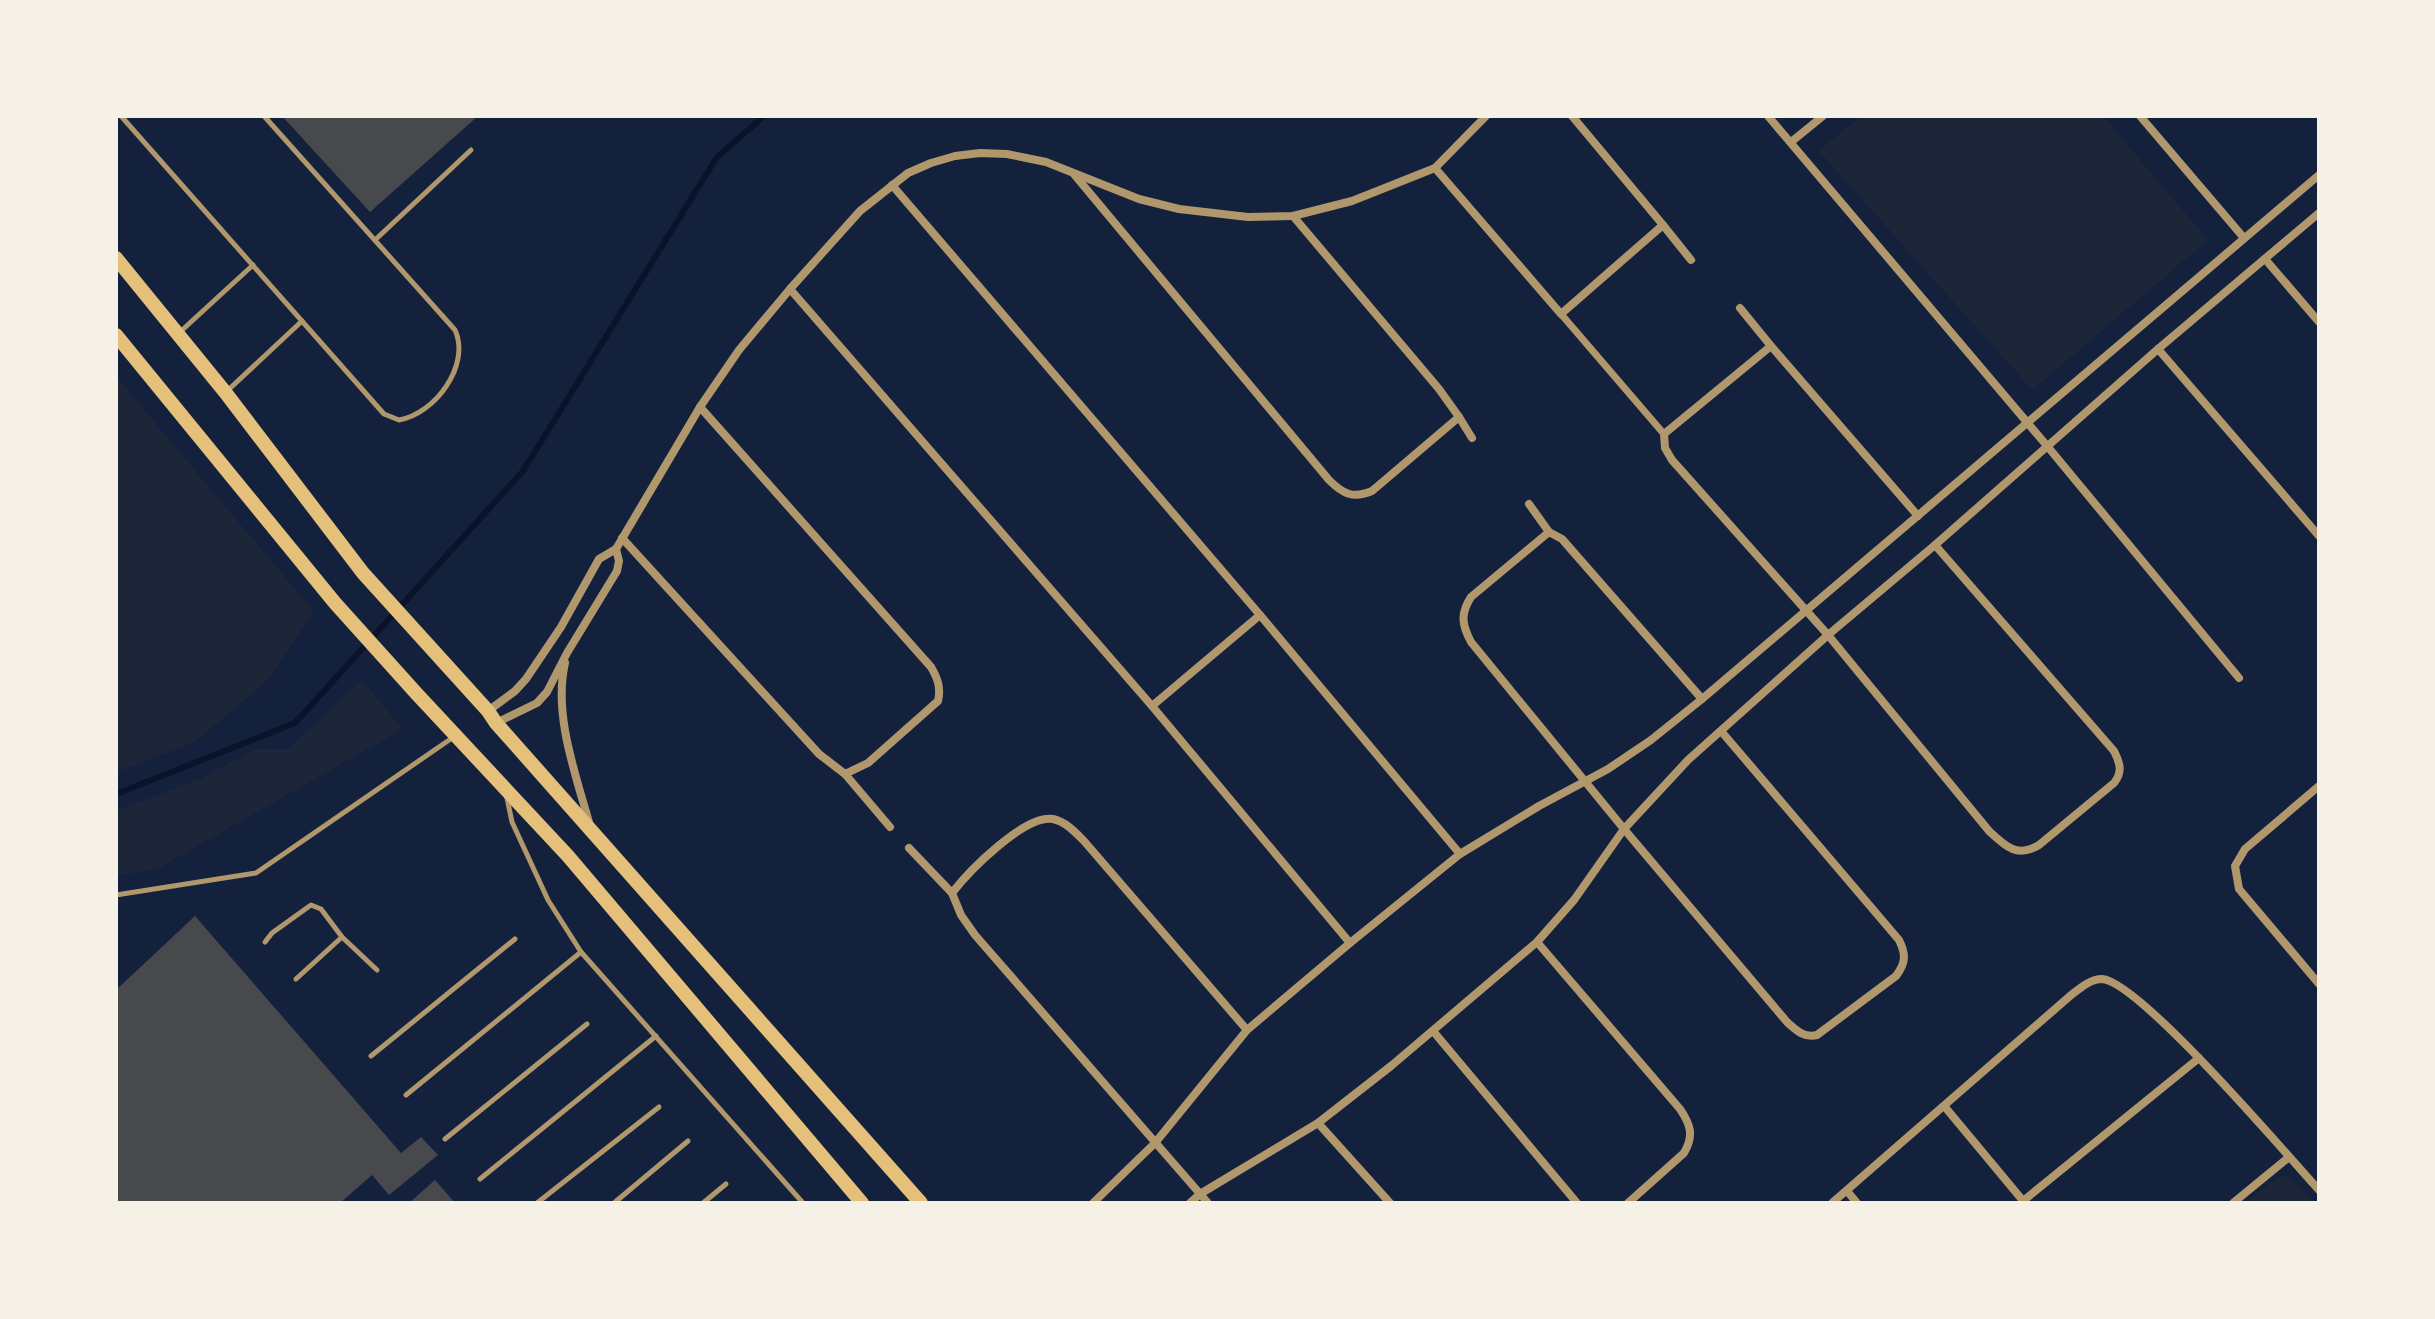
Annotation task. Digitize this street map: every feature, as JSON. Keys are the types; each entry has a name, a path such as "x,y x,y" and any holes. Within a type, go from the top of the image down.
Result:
{"main road":[{"path":"116,258 225,392 363,573 921,1203"},
{"path":"116,335 335,603 568,856 862,1203"}],"street":[{"path":"492,717 526,679 561,627 599,559 616,549 700,407 739,350 860,211 908,173 955,156 980,153 1027,158 1046,162 1139,199 1179,209 1248,217 1293,216 1352,201 1435,168 1486,116"},
{"path":"1572,116 1691,260"},
{"path":"1768,116 2239,678"},
{"path":"1791,142 1823,116"},
{"path":"2140,116 2244,238"},
{"path":"1435,168 1664,434 1665,448 1672,460 1828,635 1989,831 2004,845 2016,851 2028,851 2114,783 2120,761 1935,545"},
{"path":"1072,172 1338,489 1360,496 1372,491 1459,417"},
{"path":"1093,1203 1155,1143 1247,1030 1350,943 1460,854 1608,769 1702,699 2319,175"},
{"path":"892,185 1460,854"},
{"path":"1190,1203 1318,1123 1537,942 1574,900 1624,829 1671,776 1828,635 2319,213"},
{"path":"1293,216 1439,389 1472,438"},
{"path":"1561,314 1663,225"},
{"path":"2265,259 2319,322"},
{"path":"790,289 1152,706 1350,943"},
{"path":"1740,308 1918,516"},
{"path":"1664,434 1771,346"},
{"path":"2158,349 2319,536"},
{"path":"700,407 931,667 938,679 940,692 933,708 868,763 845,774"},
{"path":"1529,504 1549,532 1562,539 1702,699"},
{"path":"1549,532 1471,597 1462,619 1471,642 1787,1022 1801,1034 1810,1037 1817,1035 1896,976 1905,958 1899,940 1721,731"},
{"path":"622,538 819,754 845,774 890,827"},
{"path":"492,717 537,703 547,692 617,571 619,561 616,549"},
{"path":"1152,706 1260,615"},
{"path":"567,653 562,675 564,711 571,756 590,826"},
{"path":"2319,786 2245,849 2235,866 2239,889 2319,984"},
{"path":"952,893 1022,828 1042,818 1069,826 1247,1030"},
{"path":"909,848 952,893 961,915 975,935 1208,1203"},
{"path":"1537,942 1680,1109 1692,1131 1684,1153 1628,1203"},
{"path":"1832,1203 2070,996 2093,981 2102,979 2124,988 2199,1058 2319,1190"},
{"path":"1433,1031 1577,1203"},
{"path":"1945,1107 2024,1202 2199,1058"},
{"path":"1318,1123 1390,1203"},
{"path":"2233,1203 2289,1157"},
{"path":"1847,1191 1857,1203"}],"lane":[{"path":"121,116 390,418 405,419 420,412 435,401 445,388 460,349 458,337 445,318 264,116"},
{"path":"375,240 471,150"},
{"path":"178,334 253,265"},
{"path":"225,392 302,321"},
{"path":"116,895 256,873 456,736"},
{"path":"506,790 512,822 548,900 581,952 802,1203"},
{"path":"265,942 272,933 311,905 321,909 342,937 377,970"},
{"path":"296,979 342,937"},
{"path":"371,1056 515,939"},
{"path":"406,1095 581,952"},
{"path":"445,1139 587,1024"},
{"path":"480,1179 656,1036"},
{"path":"537,1203 659,1107"},
{"path":"614,1203 688,1141"},
{"path":"703,1203 726,1184"}],"shaded area":[{"path":"1861,116 2103,116 2208,240 2032,390 1819,151"},
{"path":"116,376 314,612 269,679 195,742 116,772"},
{"path":"362,680 403,729 157,869 116,876 116,810 202,778 255,749 288,749"},
{"path":"2284,1175 2314,1203 2246,1203 2271,1182"}],"building":[{"path":"282,116 478,116 370,212"},
{"path":"195,916 401,1153 421,1137 438,1155 389,1195 372,1175 340,1203 116,1203 116,990"},
{"path":"435,1180 455,1203 409,1203"}],"waterway":[{"path":"116,794 295,723 523,471 717,157 764,116"}]}
